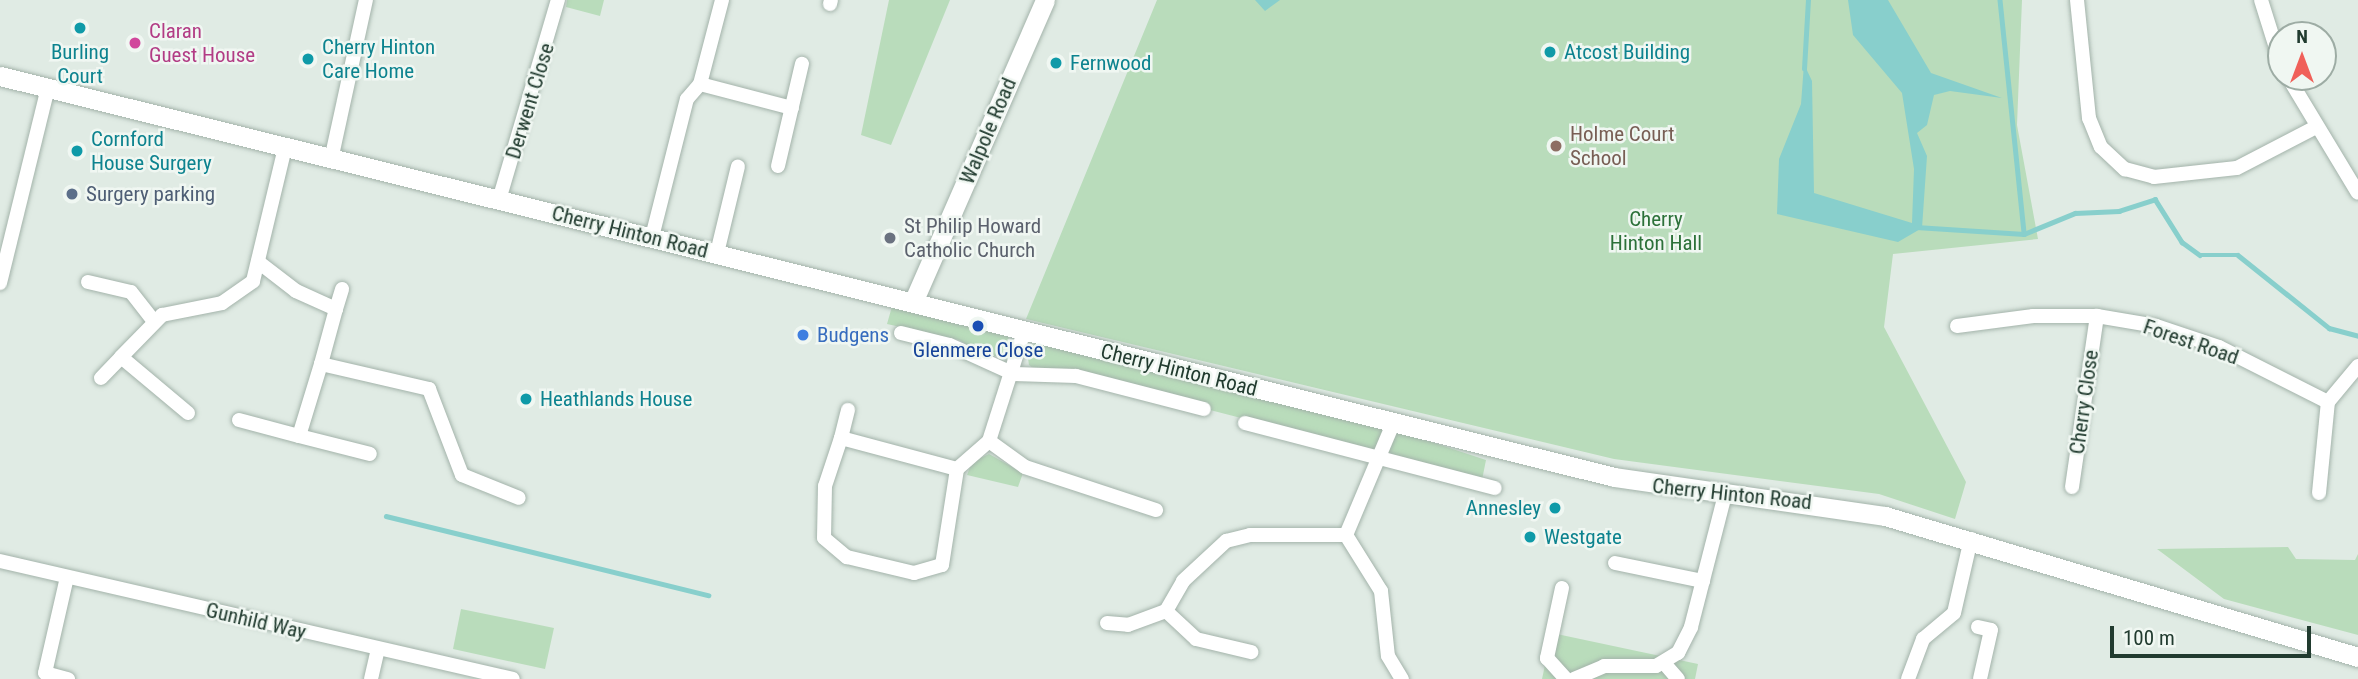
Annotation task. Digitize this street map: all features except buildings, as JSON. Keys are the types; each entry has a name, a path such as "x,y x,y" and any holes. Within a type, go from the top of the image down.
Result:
{"street":[{"path":"331,160 366,0"},
{"name":"Derwent Close","path":"499,200 558,0"},
{"path":"652,237 687,99 701,84 722,0"},
{"name":"Walpole Road","path":"914,300 1045,0"},
{"path":"2077,0 2089,118 2101,147 2125,169 2154,177 2237,168 2316,127"},
{"path":"2261,0 2268,21"},
{"path":"778,166 802,64"},
{"name":"Cherry Hinton Road","path":"0,76 331,160 914,300 1024,331 1393,424 1645,484 1851,509 1971,539 2358,657"},
{"path":"701,84 792,108"},
{"path":"0,283 48,88"},
{"path":"2296,91 2358,193"},
{"path":"102,378 154,321 241,295 261,264 285,148"},
{"path":"717,253 738,166"},
{"path":"261,264 296,291 336,309"},
{"path":"88,282 131,292 154,321"},
{"path":"299,436 342,289"},
{"name":"Forest Road","path":"1957,326 2097,316 2156,326 2219,347 2328,402"},
{"name":"Cherry Close","path":"2072,487 2097,316"},
{"path":"848,410 819,521 830,547 847,557 914,573 942,565 957,469 989,441 1014,374 1024,331"},
{"name":"Cherry Hinton Road","path":"901,333 950,345 1014,374 1076,376 1204,409"},
{"path":"121,357 188,413"},
{"path":"321,365 429,389 462,475 519,499"},
{"path":"2319,493 2328,402 2358,366"},
{"path":"239,420 370,454"},
{"path":"1245,423 1379,461 1495,488"},
{"path":"1346,535 1393,424"},
{"path":"842,438 957,469"},
{"path":"989,441 1024,467 1156,510"},
{"path":"1574,679 1604,666 1664,663 1687,638 1726,495"},
{"path":"1107,623 1128,625 1166,611 1202,559 1226,541 1250,535 1346,535"},
{"path":"1346,535 1381,591 1387,649 1402,679"},
{"path":"1907,672 1923,639 1954,613 1971,539"},
{"name":"Gunhild Way","path":"0,561 513,679"},
{"path":"1615,564 1703,581"},
{"path":"67,577 45,673 68,679"},
{"path":"1562,588 1547,658 1566,679"},
{"path":"1166,611 1196,639 1251,652"},
{"path":"1978,627 1991,630 1980,679"},
{"path":"370,679 378,649"},
{"path":"1664,663 1678,679"}],"green space":[{"path":"567,0 604,0 600,16 566,7"},
{"path":"889,0 950,0 891,145 861,135"},
{"name":"Cherry Hinton Hall","path":"1157,0 2022,0 2017,125 2038,239 1893,254 1884,327 1966,482 1955,519 1879,494 1614,459 1026,319"},
{"path":"893,303 1010,333 1005,353 989,358 959,340 887,324"},
{"path":"1036,342 1380,425 1486,460 1482,480 1059,371 1040,373 1029,365 1027,352"},
{"path":"989,454 1023,473 1018,487 967,475 972,462"},
{"path":"2288,547 2296,559 2355,560 2358,554 2358,635 2224,599 2157,549"},
{"path":"461,609 554,628 545,669 453,649"},
{"path":"1552,633 1698,664 1695,679 1542,679"}],"water":[{"path":"1255,0 1280,0 1265,11"},
{"path":"1848,0 1888,0 1931,73 2002,98 1950,91 1934,95 1927,125 1917,133 1927,156 1922,228 1898,242 1777,214 1779,159 1801,104 1804,64 1812,81 1814,193 1912,223 1914,169 1902,93 1853,35"}],"waterway":[{"path":"1804,69 1808,0"},
{"path":"2000,0 2024,234"},
{"path":"1916,227 2024,234 2075,213 2119,211 2155,199 2182,242 2200,255 2238,255 2329,328 2358,336"},
{"path":"386,516 708,595"}],"place":[{"name":"Burling Court","path":"80,28"},
{"name":"Claran Guest House","path":"135,43"},
{"name":"Atcost Building","path":"1550,52"},
{"name":"Cherry Hinton Care Home","path":"308,59"},
{"name":"Fernwood","path":"1056,63"},
{"name":"Holme Court School","path":"1556,146"},
{"name":"Cornford House Surgery","path":"77,151"},
{"name":"Surgery parking","path":"72,194"},
{"name":"St Philip Howard Catholic Church","path":"890,238"},
{"name":"Glenmere Close","path":"978,326"},
{"name":"Budgens","path":"803,335"},
{"name":"Heathlands House","path":"526,399"},
{"name":"Annesley","path":"1555,508"},
{"name":"Westgate","path":"1530,537"}]}
